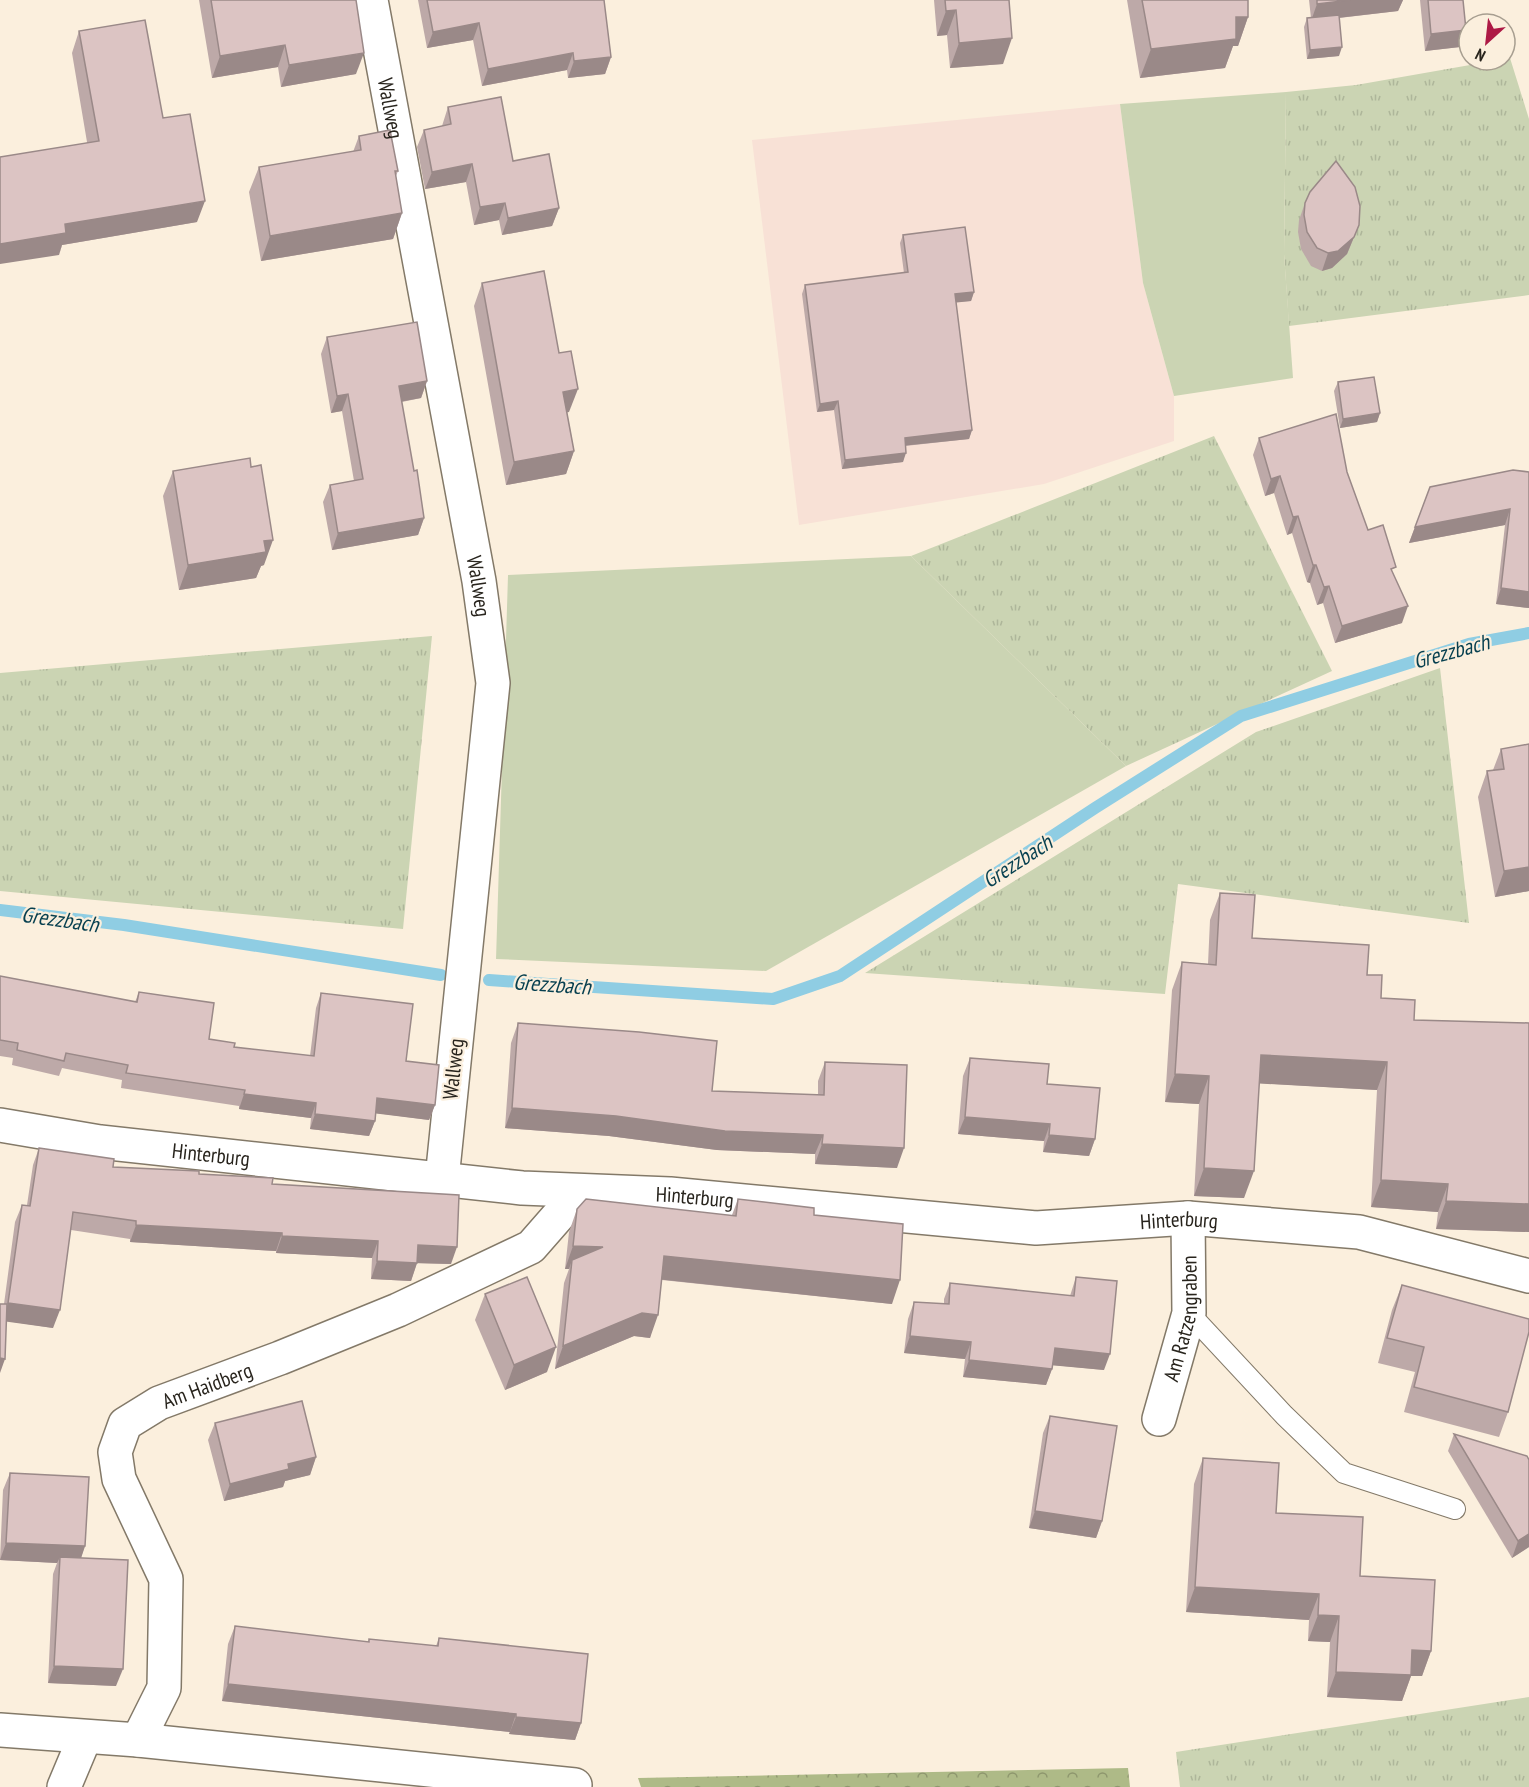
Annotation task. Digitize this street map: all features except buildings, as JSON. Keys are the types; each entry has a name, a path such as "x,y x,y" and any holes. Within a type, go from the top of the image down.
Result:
{"street":[{"name":"Wallweg","path":"371,0 479,581 493,683 442,1179"},
{"name":"Hinterburg","path":"0,1125 100,1142 522,1188 670,1194 1036,1228 1188,1218 1359,1232 1529,1276"},
{"name":"Am Haidberg","path":"138,1740 164,1688 166,1579 120,1479 115,1452 125,1424 159,1403 280,1358 398,1310 531,1247 580,1191"},
{"name":"Am Ratzengraben","path":"1160,1419 1189,1313 1188,1218"},
{"path":"0,1730 138,1740 575,1785"},
{"path":"64,1787 85,1737"}],"lane":[{"path":"1189,1313 1284,1415 1344,1473 1455,1509"}],"shaded area":[{"path":"1120,104 1143,283 1174,396 1174,441 1044,484 799,525 752,140"}],"green space":[{"path":"1457,67 1457,72 1514,72 1529,119 1529,295 1289,326 1284,254 1286,92 1356,85"},
{"path":"1286,92 1284,254 1293,378 1174,396 1143,283 1120,104"},
{"path":"1214,436 1332,671 1126,766 911,556"},
{"path":"911,556 1126,766 766,971 496,959 508,575"},
{"path":"432,636 403,929 0,891 0,673"},
{"path":"1440,668 1469,923 1178,884 1165,994 865,973 1256,732"},
{"path":"1529,1697 1529,1787 1180,1787 1176,1752"},
{"path":"1128,1768 1130,1787 641,1787 638,1778"}],"waterway":[{"name":"Grezzbach","path":"489,980 773,999 840,976 1095,808 1241,716 1469,644 1529,633"},
{"name":"Grezzbach","path":"0,910 124,925 441,975"}]}
